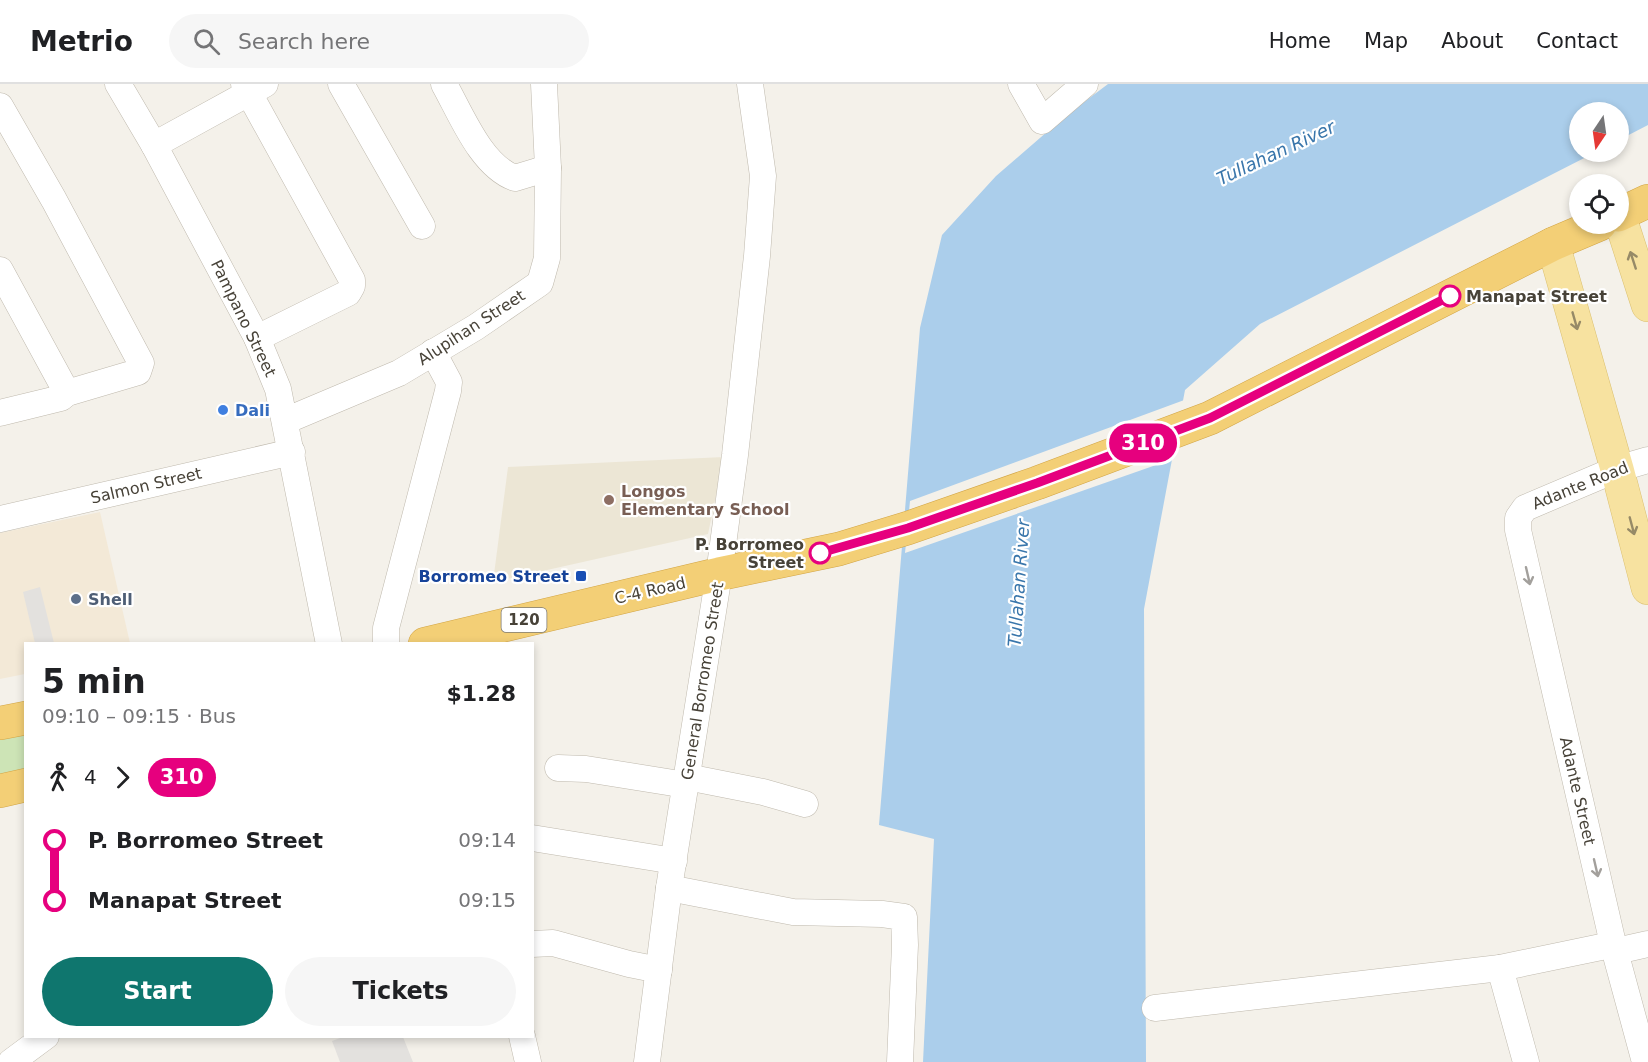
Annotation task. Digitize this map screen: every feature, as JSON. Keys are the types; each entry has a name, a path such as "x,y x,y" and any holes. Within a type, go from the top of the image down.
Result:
{"highway":[{"path":"1629,210 1648,201"},
{"name":"C-4 Road","path":"433,642 719,574 839,549 908,528 1037,483 1210,418 1576,234"},
{"path":"0,723 24,718"},
{"path":"0,792 24,786"}],"main road":[{"path":"1625,234 1648,305"},
{"path":"1553,244 1648,588"}],"street":[{"name":"Pampano Street","path":"118,84 154,145 257,338 278,389 329,642"},
{"path":"340,84 422,226"},
{"path":"444,84 482,152 499,170 515,178 548,168"},
{"name":"Alupihan Street","path":"285,421 399,372 476,327 540,283 547,258 548,168 544,84"},
{"name":"General Borromeo Street","path":"647,1062 669,888 719,574 756,268 763,176 750,84"},
{"path":"1021,84 1042,121 1085,84"},
{"path":"154,145 253,87 352,280 352,286 348,292 257,338"},
{"path":"0,106 54,200 141,363 138,372 67,393 61,398 0,413"},
{"path":"0,270 67,393"},
{"path":"386,642 387,628 448,391 449,382 433,352"},
{"name":"Salmon Street","path":"0,519 292,452"},
{"name":"Adante Road","path":"1518,518 1525,507 1617,469 1648,460"},
{"name":"Adante Street","path":"1518,518 1518,530 1614,948 1645,1062"},
{"path":"558,768 586,769 763,792 805,804"},
{"path":"534,838 674,861"},
{"path":"669,888 793,912 882,914 903,917 900,1062"},
{"path":"534,944 553,944 659,970"},
{"path":"1155,1008 1500,968 1606,946 1621,950 1648,944"},
{"path":"1500,968 1526,1062"},
{"path":"11,1062 43,1038"},
{"path":"522,1038 528,1062"}],"shaded area":[{"name":"Longos Elementary School","path":"724,457 708,534 493,582 508,467"},
{"path":"100,512 130,642 24,642 24,674 0,679 0,533"},
{"path":"40,587 54,642 35,642 23,592"},
{"path":"340,1038 403,1038 413,1062 340,1062 332,1041"}],"green space":[{"path":"24,731 24,770 0,778 0,737"}],"water":[{"name":"Tullahan River","path":"1108,84 1648,84 1648,125 1629,135 1629,102 1569,102 1569,162 1576,162 1260,324 1185,390 1144,609 1146,1062 923,1062 934,839 879,825 920,328 942,235 996,176 1063,118"}],"pier":[{"path":"1187,399 1176,458 905,553 910,501"}],"bus line":[{"name":"310","path":"820,553 908,528 1037,483 1210,418 1450,296"}],"place":[{"name":"Manapat Street","path":"1450,296"},
{"name":"Dali","path":"223,410"},
{"name":"Longos Elementary School","path":"609,500"},
{"name":"P. Borromeo Street","path":"820,553"},
{"name":"Borromeo Street","path":"581,576"},
{"name":"Shell","path":"76,599"}]}
